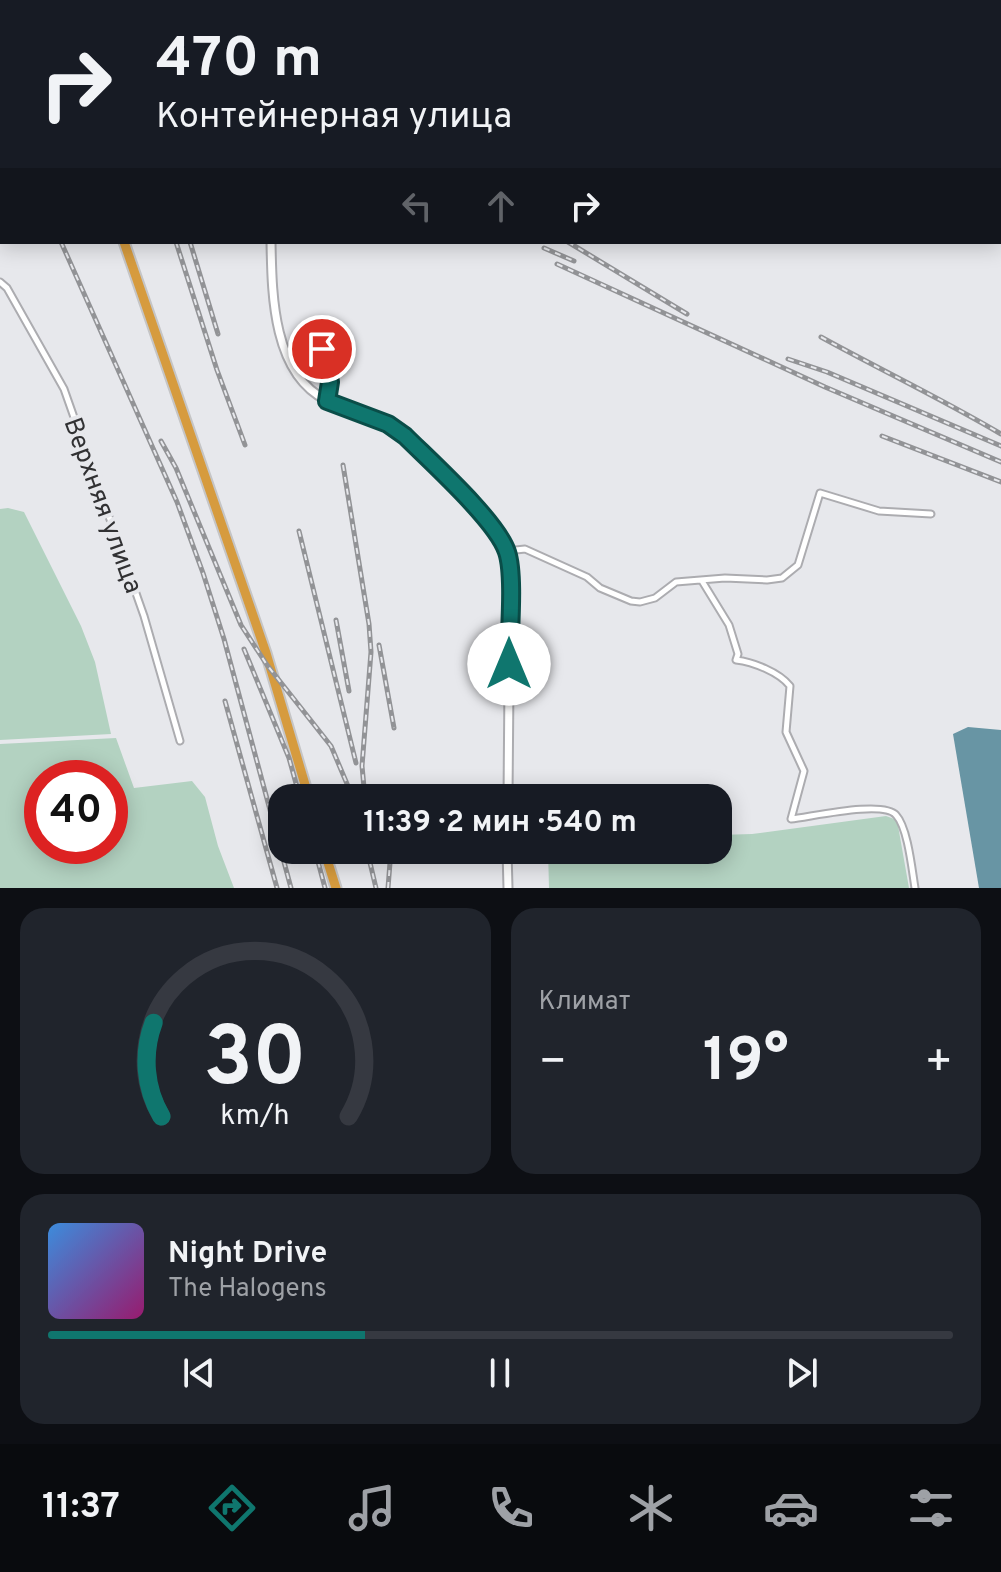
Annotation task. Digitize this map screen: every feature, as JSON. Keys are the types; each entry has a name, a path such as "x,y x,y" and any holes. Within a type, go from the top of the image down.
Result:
{"highway":[{"path":"125,244 266,653 305,784"},
{"path":"328,864 336,888"}],"street":[{"path":"271,244 273,304 287,354 309,387 327,401 388,424 405,436 494,528 507,551 510,568 508,784"},
{"name":"Верхняя улица","path":"0,282 7,288 64,389 144,616 180,741"},
{"path":"312,323 330,382 327,401"},
{"path":"507,551 525,549 631,601 655,598 676,582 725,578 767,580 790,573 798,565 820,493 879,511 931,514"},
{"path":"701,580 729,625 738,654 736,660 747,661 784,679 790,686 786,732 804,771 791,819 878,808 892,812 901,822 915,888"},
{"path":"507,864 508,888"}],"green space":[{"path":"0,509 24,512 81,626 95,662 111,734 0,740"},
{"path":"116,738 124,760 24,760 24,864 128,864 128,771 134,788 192,781 205,797 218,846 234,888 0,888 0,744"},
{"path":"886,816 897,820 909,888 549,888 548,864 732,864 732,835"}],"water":[{"path":"968,727 1001,730 1001,888 979,888 953,734"}],"railway":[{"path":"62,244 177,502 203,573 224,639 291,888"},
{"path":"177,244 245,445"},
{"path":"191,244 218,334"},
{"path":"571,244 687,314"},
{"path":"544,248 574,261"},
{"path":"557,264 825,387 1001,462"},
{"path":"821,337 1001,434"},
{"path":"788,359 827,372 1001,446"},
{"path":"882,436 1001,482"},
{"path":"161,441 176,468 241,625 267,665 331,746 347,784"},
{"path":"343,465 371,652 362,766 364,784"},
{"path":"299,531 356,763"},
{"path":"336,620 349,691"},
{"path":"379,645 394,728"},
{"path":"244,649 289,758 296,784"},
{"path":"225,701 277,888"},
{"path":"319,864 325,888"},
{"path":"370,864 376,888"},
{"path":"388,888 390,864"}],"route":[{"path":"322,349 330,382 327,401 368,415 405,436 494,528 507,551 510,568 509,664"}]}
